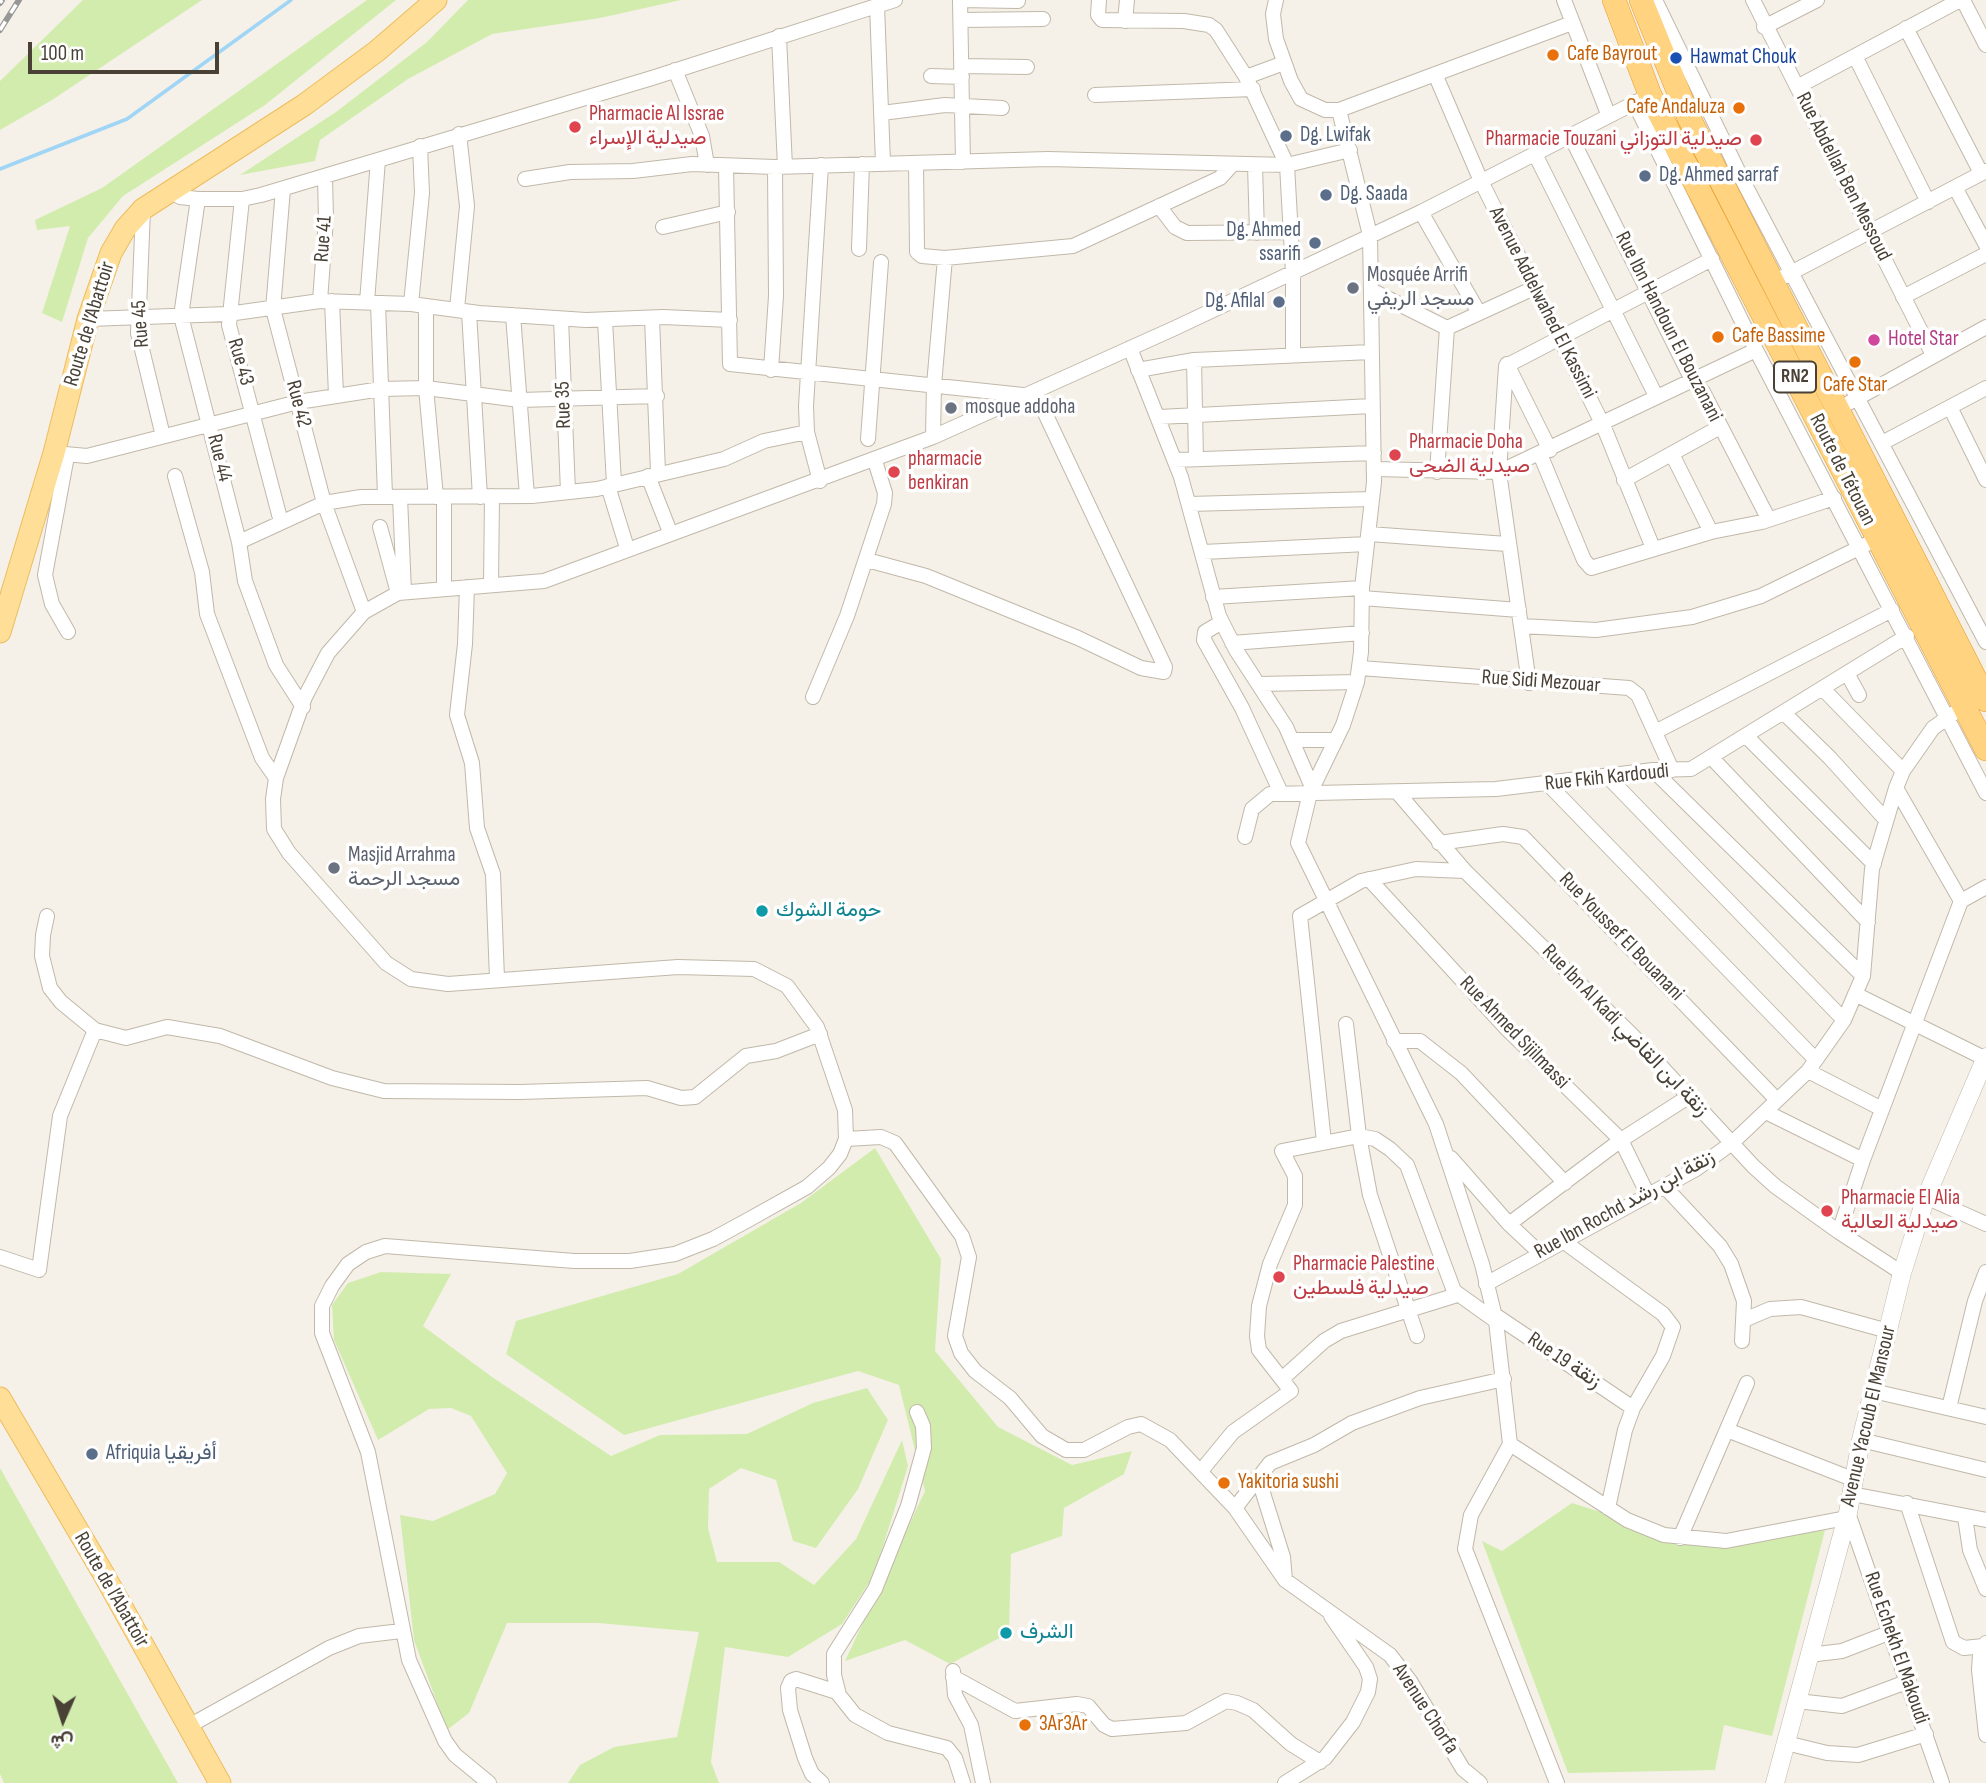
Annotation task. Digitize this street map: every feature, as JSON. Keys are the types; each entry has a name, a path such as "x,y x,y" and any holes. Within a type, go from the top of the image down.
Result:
{"highway":[{"name":"Route de Tétouan","path":"1614,0 1642,98 1956,711 1986,749"},
{"name":"Route de Tétouan","path":"1641,0 1689,118 1782,277 1836,410 1986,700"}],"main road":[{"name":"Route de l’Abattoir","path":"0,632 61,454 88,319 111,253 125,229 143,209 304,105 377,51 436,0"},
{"name":"Route de l’Abattoir","path":"0,1398 220,1783"}],"street":[{"path":"170,191 180,197 242,199 283,189 895,0"},
{"path":"962,162 960,0 1018,1"},
{"path":"1099,0 1099,18 1209,25 1216,30 1249,83 1287,165 1293,272 1293,353"},
{"path":"1125,21 1127,0"},
{"path":"1276,0 1273,14 1284,63 1301,99 1316,108 1339,110 1572,23"},
{"path":"1563,0 1608,114"},
{"path":"1655,0 1782,277 1857,397 1986,642"},
{"name":"Rue Abdellah Ben Messoud","path":"1753,0 1933,355"},
{"path":"1765,27 1817,0"},
{"path":"1797,87 1906,27 1962,0 1986,45"},
{"path":"877,5 883,163"},
{"path":"961,20 1043,19"},
{"path":"1782,277 1956,189 1984,172 1906,27"},
{"path":"771,370 780,167 779,36"},
{"path":"1855,56 1928,202"},
{"path":"1095,95 1249,83 1284,63"},
{"path":"931,76 1027,67"},
{"path":"675,70 702,136 707,164"},
{"name":"Avenue Addelwahed El Kassimi","path":"1435,74 1481,181 1561,336 1603,425 1653,548"},
{"path":"489,1783 445,1741 409,1660 401,1631 368,1452 323,1333 322,1306 331,1286 348,1264 366,1252 385,1246 574,1261 630,1261 676,1254 713,1240 807,1187 829,1168 840,1154 846,1139 845,1110 826,1062 820,1034 787,986 754,969 678,967 448,984 400,975 386,963 324,895 279,839 273,815 276,778 313,679 328,653 364,612 401,592 544,581 670,532 874,461 1030,394 1421,212 1642,98 1712,259 1756,350 1834,498 1868,543 1892,610 1956,711 1986,793"},
{"path":"882,113 928,106 1002,108"},
{"path":"1339,110 1370,235 1375,469 1362,593 1358,675 1336,740 1311,790 1298,843 1448,1154 1486,1284 1495,1318 1510,1444 1471,1516 1466,1528 1465,1549 1557,1783"},
{"path":"459,134 467,205 463,310 486,497 491,585"},
{"name":"Rue Ibn Handoun El Bouzanani","path":"1570,135 1692,380 1703,392 1768,518"},
{"path":"420,146 422,193 419,305 440,497 444,587"},
{"path":"525,179 570,172 707,164 780,167 1048,159 1231,166 1287,165 1350,150"},
{"path":"1535,155 1656,396"},
{"path":"378,160 372,302 401,592"},
{"path":"859,249 862,163"},
{"path":"916,163 917,252 922,256 944,258 1059,250 1102,234 1220,178 1231,166"},
{"path":"820,481 807,432 808,372 821,164"},
{"path":"726,166 730,365 1030,394"},
{"path":"1255,166 1257,233"},
{"name":"Rue 41","path":"325,177 326,301 336,395"},
{"name":"Rue 42","path":"283,189 273,309 324,503 364,612"},
{"path":"1956,189 1986,245"},
{"name":"Rue 44","path":"198,199 181,316 239,542 245,581 276,665 303,707"},
{"name":"Rue 43","path":"242,199 228,314 281,522"},
{"path":"1159,206 1175,227 1187,233 1291,232"},
{"name":"Rue 45","path":"143,209 137,317 143,355 163,436"},
{"path":"663,227 728,212"},
{"path":"1421,212 1479,313"},
{"path":"1972,221 1986,213"},
{"path":"1903,297 1986,254"},
{"path":"933,437 934,385 944,258"},
{"path":"1529,683 1507,544 1499,472 1503,380 1507,365 1649,294 1712,259"},
{"path":"867,439 881,262"},
{"path":"1447,328 1534,288"},
{"path":"1371,290 1447,328"},
{"path":"88,319 228,314 326,301 419,305 561,319 730,320"},
{"path":"513,315 527,496"},
{"path":"652,318 657,396 653,474 670,532"},
{"name":"Rue 35","path":"561,319 568,492"},
{"path":"605,320 611,485 627,548"},
{"path":"1836,410 1986,327"},
{"path":"1437,472 1447,328"},
{"path":"1130,348 1175,460 1222,622 1232,643 1292,740 1311,790"},
{"path":"1375,469 1499,472 1603,425 1656,396 1756,350"},
{"path":"1139,370 1194,360 1293,353 1371,352"},
{"path":"1194,360 1196,459"},
{"path":"1507,365 1545,452 1588,566 1594,567 1711,531 1762,522 1834,498"},
{"path":"68,632 52,604 45,575 61,454 87,456 254,412 336,395 381,389 426,388 520,400 657,396"},
{"path":"1882,443 1986,388"},
{"path":"867,560 926,576 1078,638 1141,668 1164,672 1165,667 1030,394"},
{"path":"1159,417 1373,406"},
{"path":"1950,407 1981,458 1986,480"},
{"path":"1624,480 1720,427"},
{"path":"239,542 324,503 393,496 486,497 568,492 611,485 723,459 764,441 807,432"},
{"path":"1175,460 1374,453"},
{"path":"1672,454 1711,531"},
{"path":"813,696 867,560 885,493 874,461"},
{"path":"175,476 202,572 207,614 262,758 276,778"},
{"path":"1189,504 1372,499"},
{"path":"380,527 401,592"},
{"path":"1203,552 1368,539 1507,544"},
{"path":"1521,626 1596,630 1684,619 1761,596 1868,543"},
{"path":"467,587 466,644 457,715 472,763 477,828 493,874 497,979"},
{"path":"1213,597 1362,593 1519,610"},
{"path":"1655,732 1892,610"},
{"path":"1222,622 1204,632 1204,640 1242,708 1276,794 1253,806 1245,837"},
{"path":"1232,643 1362,633"},
{"name":"Rue Fkih Kardoudi","path":"1276,794 1311,790 1398,793 1548,785 1653,771 1691,769 1824,690 1846,673 1907,636"},
{"path":"1846,673 1859,695"},
{"name":"Rue Sidi Mezouar","path":"1259,684 1358,675 1633,690 1672,770"},
{"path":"1824,690 1903,771"},
{"name":"Rue Ibn Rochd زنقة ابن رشد","path":"1486,1284 1647,1194 1665,1187 1732,1143 1812,1065 1844,1020 1863,976 1874,864 1896,788 1903,771 1933,728 1956,711"},
{"path":"1784,713 1830,758 1886,820"},
{"path":"1746,736 1874,864"},
{"path":"1292,740 1336,740"},
{"path":"1710,757 1868,922"},
{"path":"1653,771 1863,976"},
{"path":"1608,777 1844,1020"},
{"path":"1548,785 1812,1065 1882,1109"},
{"path":"1896,788 1961,901"},
{"name":"Rue Ibn Al Kadi زنقة ابن القاضي","path":"1398,793 1465,871 1566,967 1775,1186 1902,1273"},
{"name":"Rue Youssef El Bouanani","path":"1439,843 1503,834 1523,837 1777,1100"},
{"path":"1324,1142 1300,919 1353,884 1369,879 1416,869 1465,871"},
{"name":"Rue Ahmed Sijilmassi","path":"1369,879 1507,1029 1621,1140 1647,1194"},
{"path":"1839,1232 1863,1160 1961,901 1986,887"},
{"path":"47,916 42,956 50,988 61,1002 95,1030 126,1038 167,1027 220,1036 332,1078 384,1091 520,1092 646,1088 681,1098 695,1097 746,1056 776,1051 820,1034"},
{"path":"1855,994 1986,1058"},
{"path":"1346,1024 1359,1136 1378,1224 1417,1336"},
{"path":"0,1257 39,1270 60,1116 95,1030"},
{"path":"1394,1041 1420,1041 1461,1073 1564,1183"},
{"name":"Avenue Yacoub El Mansour","path":"1774,1783 1847,1515 1861,1440 1902,1273 1926,1197 1986,1058"},
{"path":"1508,1224 1621,1140 1688,1097"},
{"path":"1766,1112 1863,1160"},
{"path":"1201,1471 1233,1432 1289,1395 1291,1389 1259,1350 1257,1336 1259,1306 1270,1264 1295,1205 1295,1176 1282,1151 1359,1136 1379,1141 1407,1165 1457,1295 1332,1335 1283,1378"},
{"name":"Avenue Chorfa","path":"846,1139 881,1137 895,1143 962,1236 969,1257 955,1329 958,1349 975,1371 1010,1398 1041,1436 1062,1449 1080,1451 1128,1427 1141,1424 1170,1440 1235,1508 1285,1580 1390,1655 1410,1681 1463,1769 1480,1783"},
{"path":"1448,1154 1508,1224 1540,1253"},
{"path":"1665,1187 1720,1247 1740,1281 1744,1320 1742,1341"},
{"path":"1926,1197 1986,1224"},
{"path":"1563,1241 1663,1314 1672,1327 1663,1356 1633,1408 1625,1430 1608,1508"},
{"path":"1949,1409 1968,1325 1986,1272"},
{"name":"Rue 19 زنقة","path":"1457,1295 1633,1408"},
{"path":"1744,1320 1770,1309 1801,1307 1888,1331"},
{"path":"1235,1508 1258,1477 1275,1461 1370,1415 1420,1398 1504,1379"},
{"path":"1680,1538 1747,1384"},
{"path":"1873,1391 1986,1417"},
{"path":"917,1412 924,1431 921,1464 881,1578 834,1654 837,1692 850,1710 875,1728 947,1748 953,1753 961,1782"},
{"path":"1727,1430 1854,1487 1907,1503 1986,1520"},
{"path":"1861,1440 1986,1470"},
{"path":"1510,1444 1608,1508 1647,1530 1680,1538 1726,1541 1751,1539 1847,1515"},
{"path":"1258,1477 1283,1557 1285,1580"},
{"path":"1907,1503 1953,1642 1964,1648 1985,1645 1979,1670 1986,1735"},
{"name":"Rue Echekh El Makoudi","path":"1847,1515 1909,1681 1942,1783"},
{"path":"1965,1517 1970,1550 1986,1589"},
{"path":"1285,1783 1320,1762 1353,1722 1370,1685 1366,1667 1331,1615"},
{"path":"189,1726 329,1648 359,1636 401,1631"},
{"path":"1809,1655 1842,1651 1891,1632"},
{"path":"983,1783 974,1736 954,1695 953,1672 1015,1711 1077,1704 1088,1706 1104,1725 1112,1730 1186,1723 1226,1701 1237,1703 1252,1710 1292,1744 1320,1762"},
{"path":"822,1783 812,1774 805,1758 790,1710 788,1688 790,1681 796,1679 837,1692"},
{"path":"1797,1701 1842,1706 1909,1681"},
{"path":"1786,1743 1827,1753 1858,1755 1926,1734"}],"green space":[{"path":"83,0 202,0 52,100 0,130 0,81"},
{"path":"367,0 396,0 265,105 123,196 88,238 62,322 42,313 70,226 37,230 35,220 102,188"},
{"path":"468,0 681,0 600,18 492,34 408,79 320,140 315,161 240,175 336,112 427,42"},
{"path":"875,1148 941,1259 935,1351 998,1427 1072,1465 1132,1451 1124,1474 1064,1508 1062,1536 1011,1554 1009,1633 950,1664 905,1640 845,1661 925,1491 899,1385 858,1371 624,1435 506,1354 516,1321 678,1274 801,1203"},
{"path":"381,1272 451,1274 423,1326 492,1377 611,1456 660,1435 747,1434 813,1403 867,1388 888,1420 858,1489 816,1548 793,1541 776,1480 741,1468 709,1489 708,1528 717,1562 779,1562 814,1585 856,1539 902,1440 908,1466 874,1575 842,1624 788,1657 725,1647 711,1762 719,1783 568,1783 580,1765 614,1747 677,1737 699,1632 598,1623 507,1623 469,1713 447,1730 414,1640 400,1515 433,1521 495,1494 507,1473 471,1416 451,1408 429,1409 378,1440 334,1340 332,1305 348,1283"},
{"path":"0,1468 178,1783 4,1783 0,1774"},
{"path":"1572,1503 1709,1546 1825,1530 1772,1736 1724,1725 1715,1770 1568,1773 1482,1541 1502,1551"}],"waterway":[{"path":"0,169 127,119 291,0"}],"railway":[{"path":"0,30 19,0"}],"place":[{"name":"Cafe Bayrout","path":"1553,55"},
{"name":"Hawmat Chouk","path":"1676,58"},
{"name":"Cafe Andaluza","path":"1739,108"},
{"name":"Pharmacie Al Issrae صيدلية الإسراء","path":"575,127"},
{"name":"Dg. Lwifak","path":"1286,136"},
{"name":"Pharmacie Touzani صيدلية التوزاني","path":"1756,140"},
{"name":"Dg. Ahmed sarraf","path":"1645,176"},
{"name":"Dg. Saada","path":"1326,195"},
{"name":"Dg. Ahmed ssarifi","path":"1315,243"},
{"name":"Mosquée Arrifi مسجد الريفي","path":"1353,288"},
{"name":"Dg. Afilal","path":"1279,302"},
{"name":"Cafe Bassime","path":"1718,337"},
{"name":"Hotel Star","path":"1874,340"},
{"name":"Cafe Star","path":"1855,362"},
{"name":"mosque addoha","path":"951,408"},
{"name":"Pharmacie Doha صيدلية الضحى","path":"1395,455"},
{"name":"pharmacie benkiran","path":"894,472"},
{"name":"Masjid Arrahma مسجد الرحمة","path":"334,868"},
{"name":"حومة الشوك","path":"762,911"},
{"name":"Pharmacie El Alia صيدلية العالية","path":"1827,1211"},
{"name":"Pharmacie Palestine صيدلية فلسطين","path":"1279,1277"},
{"name":"Afriquia أفريقيا","path":"92,1454"},
{"name":"Yakitoria sushi","path":"1224,1483"},
{"name":"الشرف","path":"1006,1633"},
{"name":"3Ar3Ar","path":"1025,1725"}]}
